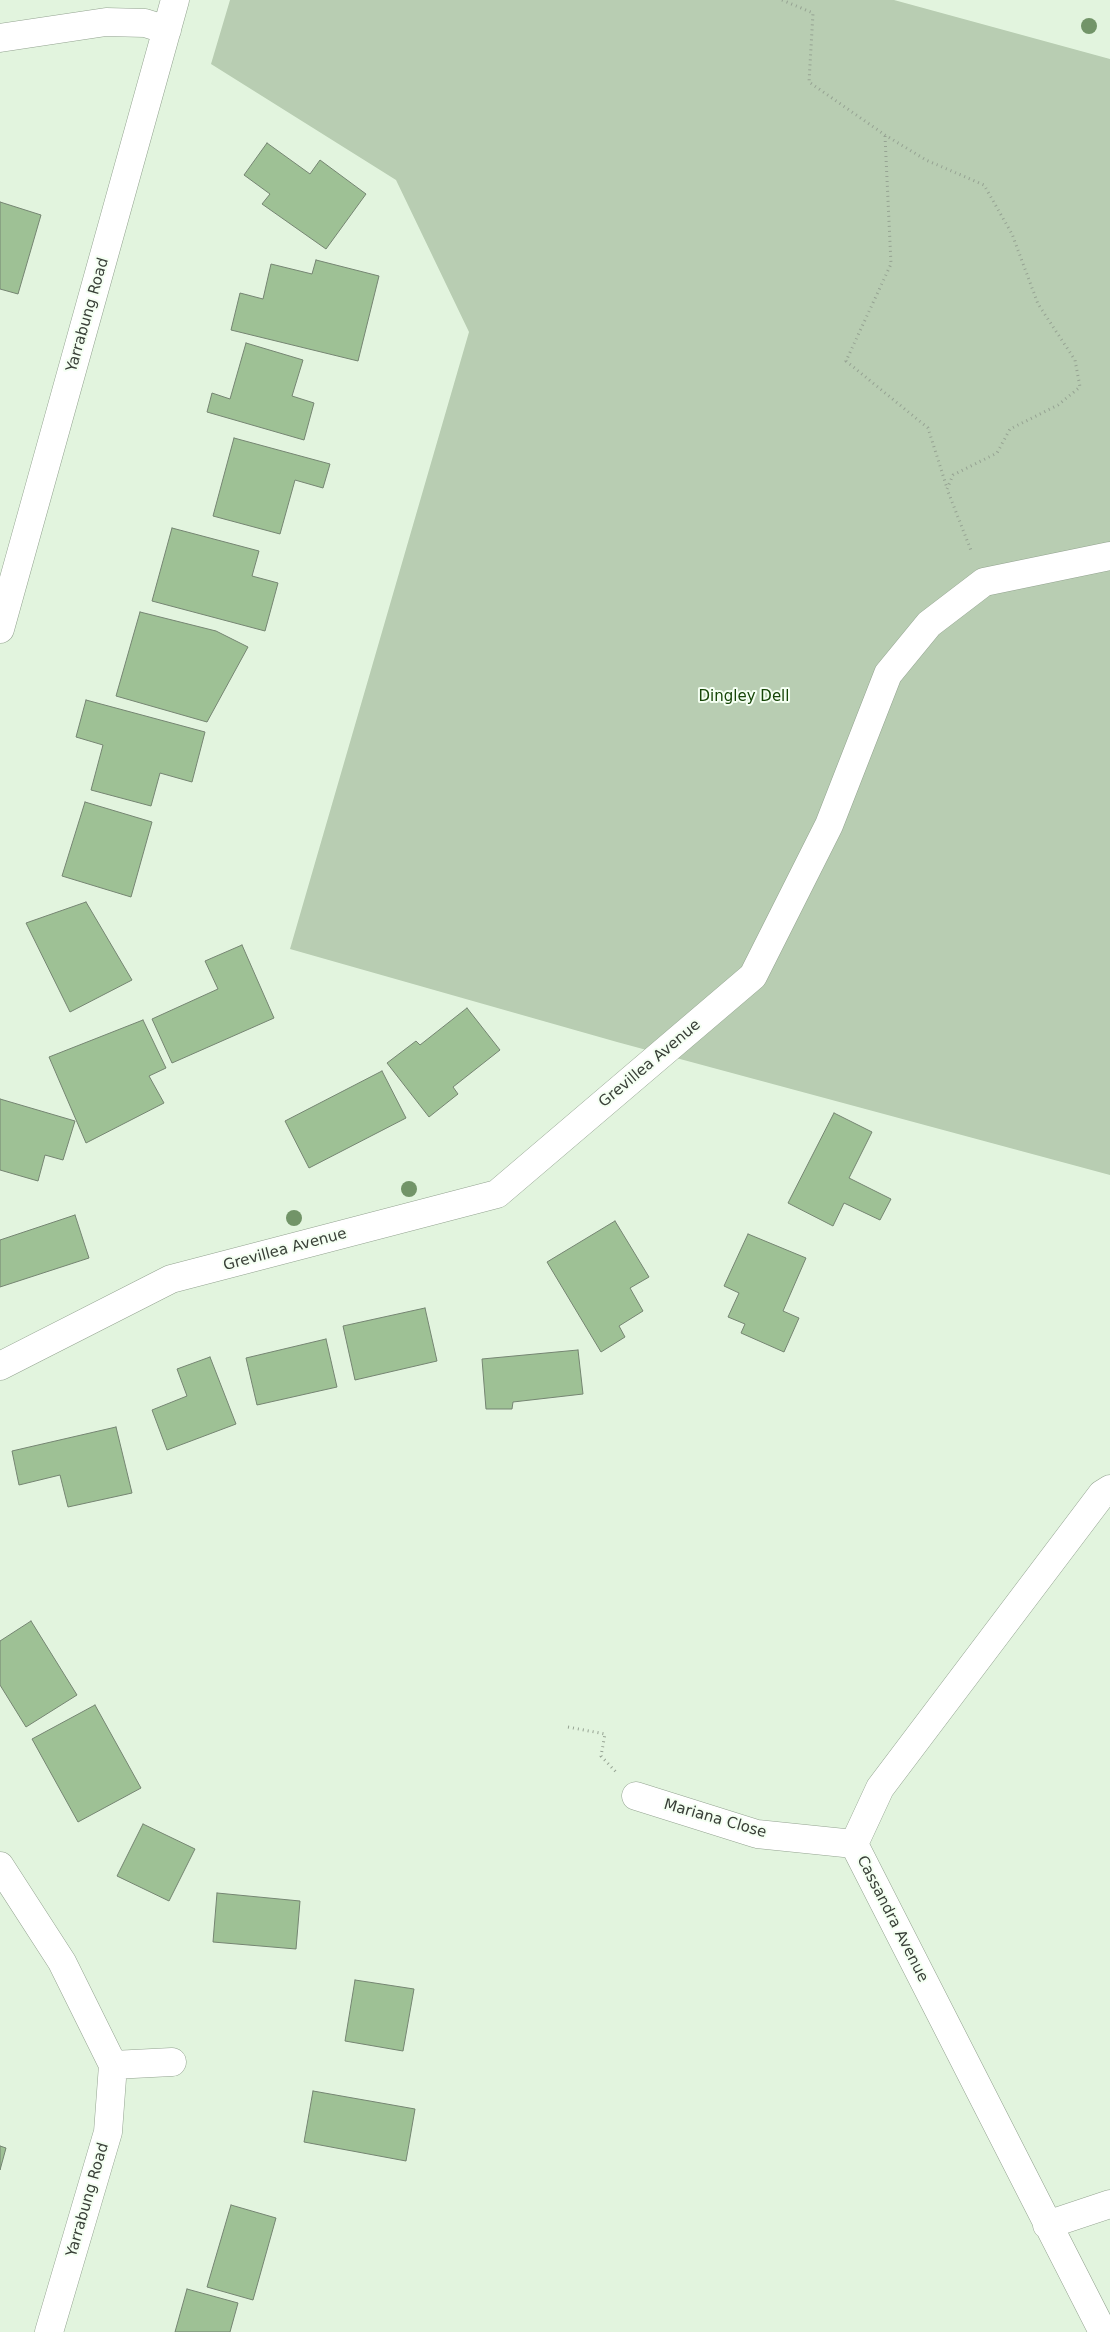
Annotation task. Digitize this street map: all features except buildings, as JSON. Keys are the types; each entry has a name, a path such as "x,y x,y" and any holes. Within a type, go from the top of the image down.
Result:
{"street":[{"name":"Yarrabung Road","path":"0,630 175,0"},
{"path":"0,38 106,22 145,23 167,30"},
{"name":"Grevillea Avenue","path":"0,1366 171,1279 497,1194 753,976 829,826 888,674 929,624 984,582 1110,556"},
{"name":"Cassandra Avenue","path":"1103,2332 854,1844 880,1788 1102,1494 1110,1490"},
{"name":"Mariana Close","path":"636,1796 757,1834 854,1844"},
{"path":"0,1866 62,1962 113,2064 172,2062"},
{"name":"Yarrabung Road","path":"49,2332 108,2132 113,2064"},
{"path":"1047,2225 1110,2204"}],"path":[{"path":"782,0 813,13 809,82 885,135 926,160 984,185 1012,234 1038,304 1075,360 1080,387 1058,404 1010,429 997,453 953,474 947,489"},
{"path":"885,135 891,264 846,361 928,428 947,489 984,582"},
{"path":"568,1727 605,1734 601,1756 636,1796"}],"green space":[{"name":"Dingley Dell","path":"230,0 894,0 1110,59 1110,1175 617,1042 290,949 469,332 396,180 211,64"}]}
